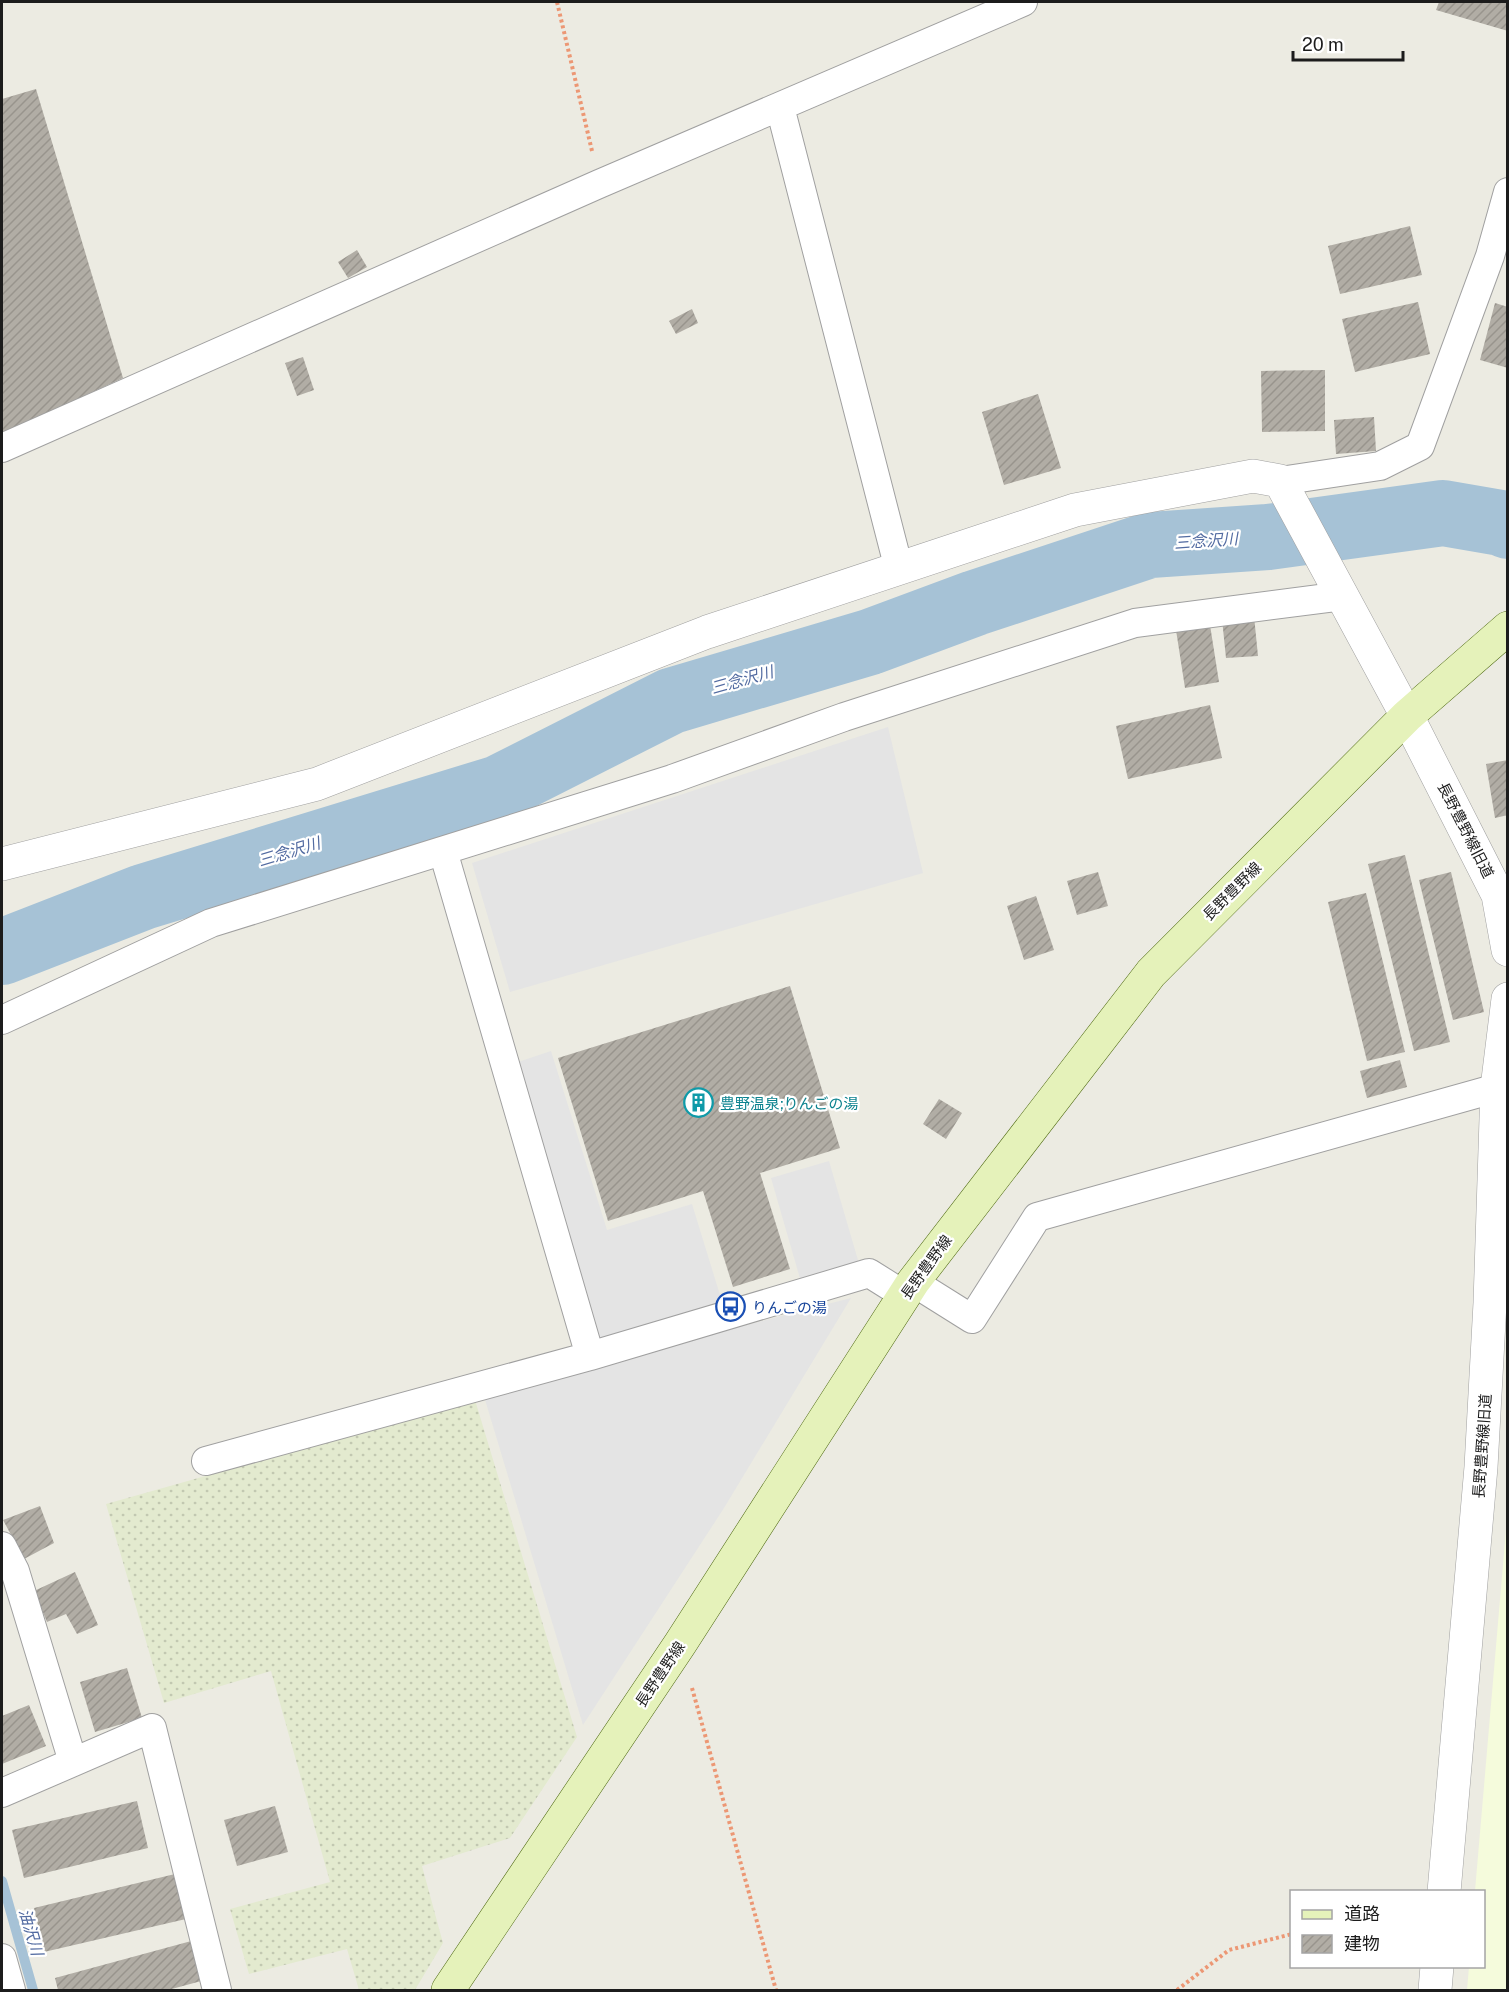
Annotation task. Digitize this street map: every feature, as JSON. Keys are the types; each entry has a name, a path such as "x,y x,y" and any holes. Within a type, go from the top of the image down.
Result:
{"main road":[{"name":"長野豊野線","path":"447,1990 680,1644 909,1289 1151,973 1407,716 1508,628"}],"street":[{"path":"2,448 599,184 1023,2"},
{"path":"780,107 899,569"},
{"path":"2,864 317,784 707,632 1075,510 1253,476 1287,495 1380,466 1420,446 1490,256 1508,192"},
{"name":"長野豊野線旧道","path":"1287,495 1407,716 1498,895 1508,950"},
{"path":"2,1020 211,923 672,779 844,717 1135,623 1335,583"},
{"path":"443,851 590,1356"},
{"name":"長野豊野線旧道","path":"1444,1890 1481,1467 1499,1303 1497,1088 1508,999"},
{"path":"206,1461 590,1356 869,1273 972,1319 1037,1217 1497,1088"},
{"path":"2,1546 15,1571 73,1762"},
{"path":"2,1793 152,1728 216,1990"},
{"path":"2,1958 11,1990"},
{"path":"1435,1990 1437,1968"}],"path":[{"path":"557,2 599,184"},
{"path":"680,1644 776,1990"},
{"path":"1177,1990 1229,1950 1290,1935"}],"shaded area":[{"path":"888,727 923,873 510,992 472,863"},
{"path":"551,1051 607,1230 692,1204 724,1308 598,1343 515,1063"},
{"path":"829,1161 860,1267 801,1282 771,1178"},
{"path":"851,1298 724,1508 583,1725 483,1393"},
{"path":"475,1400 577,1737 510,1838 422,1866 443,1943 415,1990 359,1990 347,1949 249,1974 230,1909 330,1882 271,1671 164,1703 106,1504"},
{"path":"1507,1518 1507,1990 1467,1990 1469,1968 1485,1968 1485,1890 1475,1890"}],"building":[{"path":"1439,2 1508,2 1508,31 1436,10"},
{"path":"36,89 123,378 2,434 2,99"},
{"path":"1410,226 1422,275 1340,294 1328,246"},
{"path":"357,250 367,267 348,278 338,262"},
{"path":"1418,302 1430,354 1355,372 1342,319"},
{"path":"1495,303 1508,307 1508,368 1480,360"},
{"path":"692,309 698,323 676,334 669,321"},
{"path":"303,357 314,390 297,396 285,363"},
{"path":"1325,370 1325,431 1262,432 1261,371"},
{"path":"1038,394 1061,468 1004,485 982,412"},
{"path":"1374,417 1376,451 1336,454 1334,420"},
{"path":"1254,616 1258,656 1226,658 1222,619"},
{"path":"1210,625 1219,682 1185,688 1176,630"},
{"path":"1210,705 1222,758 1128,779 1116,726"},
{"path":"1508,760 1508,815 1495,818 1486,764"},
{"path":"1405,855 1450,1042 1414,1051 1368,864"},
{"path":"1098,872 1108,906 1077,915 1067,881"},
{"path":"1451,872 1484,1012 1453,1020 1419,880"},
{"path":"1366,893 1405,1052 1367,1061 1328,902"},
{"path":"1036,896 1054,950 1024,960 1007,906"},
{"name":"豊野温泉;りんごの湯","path":"790,986 840,1148 760,1173 790,1269 733,1287 703,1191 608,1221 558,1058"},
{"path":"1400,1060 1407,1087 1367,1098 1360,1071"},
{"path":"939,1099 962,1113 946,1139 923,1124"},
{"path":"40,1506 54,1543 24,1559 3,1520"},
{"path":"75,1572 98,1625 77,1634 66,1614 47,1622 34,1591"},
{"path":"127,1668 142,1718 95,1732 80,1682"},
{"path":"29,1705 46,1746 2,1764 2,1716"},
{"path":"137,1801 148,1848 24,1878 12,1830"},
{"path":"275,1806 288,1852 237,1866 224,1820"},
{"path":"175,1874 186,1919 44,1952 34,1908"},
{"path":"195,1940 205,1980 168,1990 58,1990 55,1978"}],"waterway":[{"name":"三念沢川","path":"2,952 143,897 499,788 671,701 870,642 975,603 1150,545 1268,537 1443,513 1508,526"},
{"name":"油沢川","path":"2,1881 33,1990"}],"place":[{"name":"豊野温泉;りんごの湯","path":"699,1103"},
{"name":"りんごの湯","path":"731,1307"}]}
